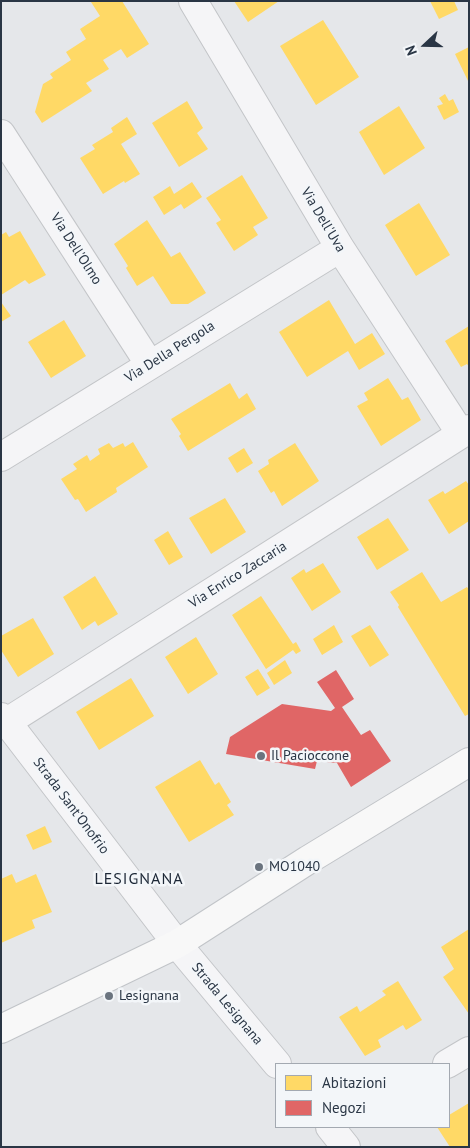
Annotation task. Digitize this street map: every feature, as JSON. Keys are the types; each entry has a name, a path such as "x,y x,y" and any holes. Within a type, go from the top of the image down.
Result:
{"main road":[{"path":"1,1029 177,944 308,860 469,762"}],"street":[{"name":"Via Dell'Uva","path":"194,1 340,248 465,431"},
{"name":"Via Dell'Olmo","path":"1,134 150,365"},
{"name":"Via Della Pergola","path":"1,456 340,248"},
{"name":"Via Enrico Zaccaria","path":"4,719 465,431"},
{"name":"Strada Sant'Onofrio","path":"4,719 177,944"},
{"name":"Strada Lesignana","path":"177,944 276,1063"},
{"path":"449,1063 469,1051"}],"building: Abitazioni":[{"path":"122,1 149,44 127,58 121,49 103,60 109,69 86,83 92,91 42,123 35,112 43,84 53,78 50,74 71,60 66,52 86,39 80,29 100,16 91,2"},
{"path":"234,1 279,1 248,22"},
{"path":"430,1 454,1 458,10 439,19"},
{"path":"323,20 359,77 316,105 280,46"},
{"path":"469,47 469,83 455,54"},
{"path":"445,94 449,101 453,99 459,112 444,120 437,106 443,104 439,98"},
{"path":"187,101 203,128 197,133 208,149 179,167 152,123"},
{"path":"399,106 425,148 384,175 359,132"},
{"path":"127,117 137,134 121,144 140,174 103,194 80,158 95,149 92,145 113,132 111,128"},
{"path":"242,175 268,218 253,227 258,235 234,251 216,223 221,220 206,198"},
{"path":"192,182 202,197 184,209 181,204 164,215 153,197 170,186 174,194"},
{"path":"419,203 450,255 416,276 385,225"},
{"path":"147,220 171,257 180,252 206,293 188,304 171,304 153,276 137,286 126,268 128,266 114,244"},
{"path":"20,231 46,275 29,284 25,280 1,295 1,235 6,232 9,237"},
{"path":"329,300 355,344 372,333 385,354 359,370 348,351 307,377 279,332"},
{"path":"1,302 11,316 1,322"},
{"path":"64,320 86,356 51,378 28,342"},
{"path":"469,326 469,367 467,364 461,367 445,341"},
{"path":"388,378 402,400 408,397 421,420 381,446 357,406 368,400 364,393"},
{"path":"230,383 239,399 247,393 256,409 188,451 179,436 181,434 171,419"},
{"path":"133,442 148,467 116,488 117,492 86,512 78,499 75,500 61,479 77,469 73,464 87,455 90,461 100,454 98,449 109,443 113,448 123,443 125,447"},
{"path":"295,443 319,481 282,506 274,491 271,493 258,471 269,464 268,460"},
{"path":"244,448 253,463 237,473 228,458"},
{"path":"466,481 469,485 469,521 449,534 428,500 443,491 445,494"},
{"path":"225,498 246,532 211,554 189,518"},
{"path":"388,518 409,550 377,570 357,537"},
{"path":"168,531 183,557 169,565 154,540"},
{"path":"323,563 341,592 312,611 291,578 304,569 306,573"},
{"path":"422,572 441,602 467,587 469,590 469,714 465,716 390,592"},
{"path":"95,576 118,614 98,626 95,621 82,630 63,597"},
{"path":"261,596 293,644 296,642 301,651 296,654 293,650 266,669 232,615"},
{"path":"33,618 54,654 18,677 1,650 1,636"},
{"path":"334,625 343,642 322,655 313,639"},
{"path":"370,625 389,655 370,667 351,636"},
{"path":"196,637 218,674 188,694 165,657"},
{"path":"285,660 292,673 274,685 267,673"},
{"path":"258,669 270,688 257,696 245,677"},
{"path":"131,678 154,716 99,750 76,712"},
{"path":"200,760 215,785 219,782 231,802 227,805 234,815 189,842 155,787"},
{"path":"45,826 52,842 33,850 26,835"},
{"path":"12,874 16,883 36,874 52,912 32,920 35,928 1,943 1,879"},
{"path":"469,929 469,1014 443,977 454,969 441,947"},
{"path":"398,981 422,1020 406,1030 403,1025 378,1040 381,1047 365,1056 339,1017 357,1006 360,1012 386,995 382,991"},
{"path":"469,1103 469,1147 450,1147 438,1128 450,1128 450,1114"}],"building: Negozi":[{"path":"336,670 354,699 342,707 361,735 370,730 391,761 351,787 337,763 317,761 315,769 226,754 230,737 282,704 331,711 335,708 317,682"}],"place":[{"name":"Il Pacioccone","path":"261,756"},
{"name":"MO1040","path":"259,867"},
{"name":"Lesignana","path":"109,996"}],"district":[{"name":"LESIGNANA","path":"139,879"}]}
